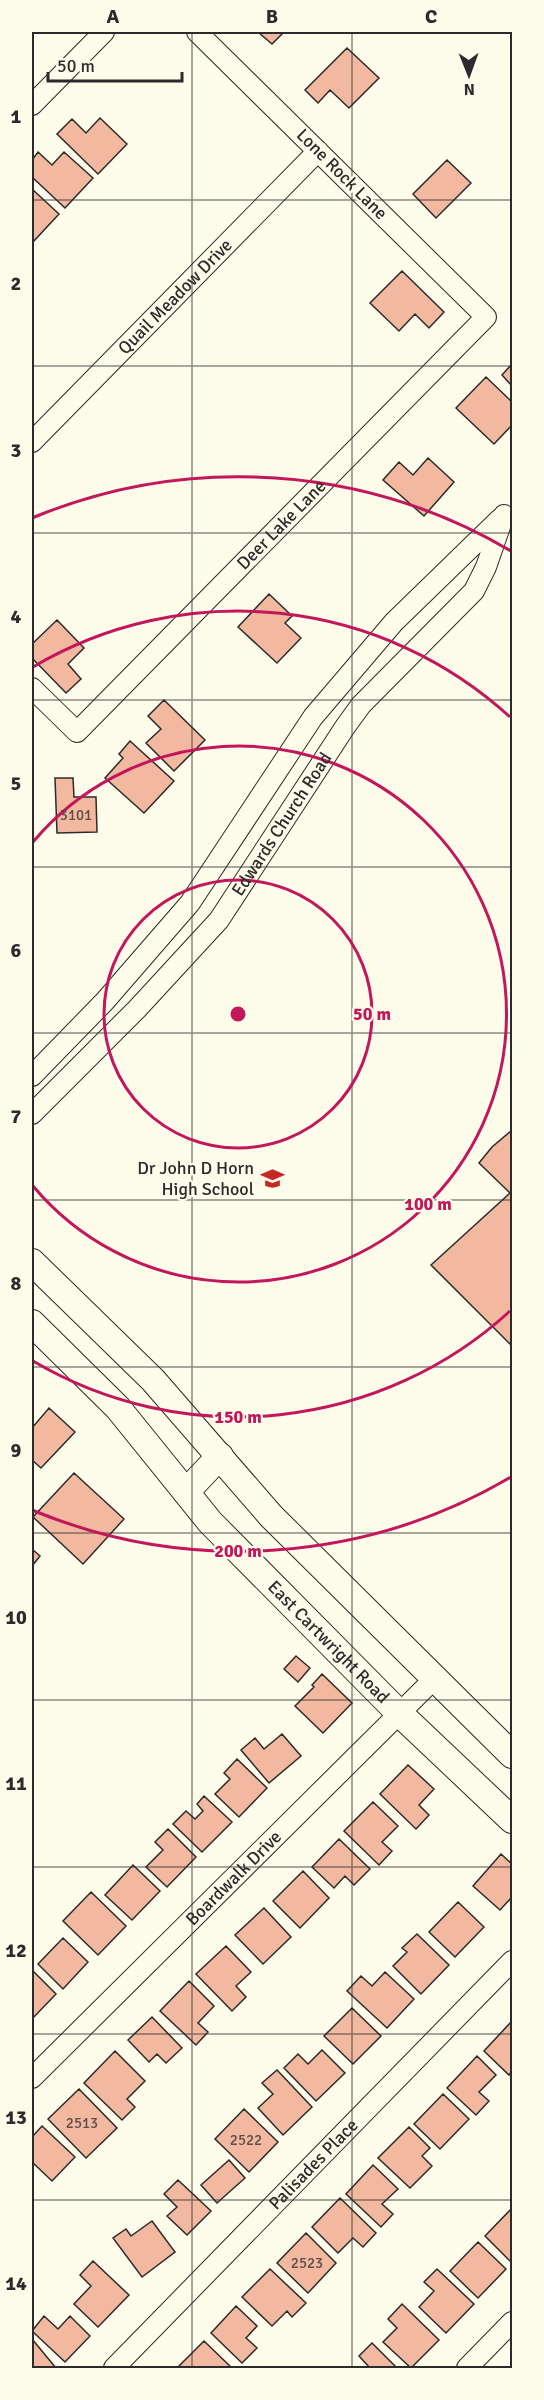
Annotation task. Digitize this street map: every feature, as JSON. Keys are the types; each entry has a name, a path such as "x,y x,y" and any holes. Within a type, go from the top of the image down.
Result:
{"main road":[{"path":"32,1262 153,1380 271,1516 513,1755"},
{"name":"East Cartwright Road","path":"32,1323 118,1408 210,1522 399,1713 513,1820"},
{"path":"186,1492 220,1456"}],"street":[{"path":"32,105 104,32"},
{"name":"Lone Rock Lane","path":"197,32 486,317"},
{"name":"Quail Meadow Drive","path":"32,442 318,151"},
{"name":"Deer Lake Lane","path":"32,688 77,732 486,317"},
{"name":"Edwards Church Road","path":"32,1076 105,1001 190,903 313,717 394,621 508,511"},
{"name":"Edwards Church Road","path":"32,1114 137,1009 219,920 361,705 474,591 508,511"},
{"name":"Boardwalk Drive","path":"32,2078 434,1679"},
{"name":"Palisades Place","path":"114,2368 513,1961"},
{"path":"467,2368 513,2322"}],"building":[{"path":"258,32 284,32 272,44"},
{"path":"347,48 379,78 349,108 330,90 318,103 305,90"},
{"path":"100,118 127,144 98,174 57,134 72,119 86,133"},
{"path":"38,152 52,165 64,152 93,178 65,208 32,177 32,160"},
{"path":"447,160 471,183 436,218 413,194"},
{"path":"32,189 59,214 32,243"},
{"path":"402,271 444,312 429,328 415,314 399,331 370,303"},
{"path":"512,364 512,386 502,375"},
{"path":"486,377 512,402 512,425 494,444 456,408"},
{"path":"428,458 454,482 424,516 383,480 399,462 413,475"},
{"path":"269,594 292,616 285,623 301,638 277,663 238,627"},
{"path":"57,620 84,648 68,664 81,679 66,693 32,658 32,644"},
{"path":"164,700 205,740 174,771 146,743 161,729 148,716"},
{"path":"130,741 174,781 144,813 105,778 123,758 119,754"},
{"path":"55,778 73,778 74,797 96,797 97,832 57,833"},
{"path":"512,1130 512,1346 431,1265 510,1193 479,1163 492,1147"},
{"path":"49,1408 75,1432 41,1468 32,1460 32,1428"},
{"path":"74,1473 124,1519 83,1564 33,1517"},
{"path":"32,1549 40,1556 32,1566"},
{"path":"296,1656 310,1668 298,1682 284,1669"},
{"path":"322,1674 352,1703 323,1733 295,1706 314,1687 312,1685"},
{"path":"282,1734 301,1756 269,1783 241,1750 255,1738 264,1749"},
{"path":"237,1759 267,1788 239,1817 215,1794 230,1779 224,1773"},
{"path":"408,1765 434,1789 419,1805 429,1815 416,1829 380,1794"},
{"path":"204,1796 232,1822 202,1852 173,1824 186,1811 195,1819 203,1811 197,1804"},
{"path":"373,1802 398,1826 382,1842 392,1851 379,1865 344,1831"},
{"path":"168,1829 196,1857 167,1887 146,1867 163,1850 155,1842"},
{"path":"339,1839 370,1869 354,1885 345,1876 334,1888 312,1867"},
{"path":"501,1854 512,1864 512,1897 500,1910 473,1886"},
{"path":"133,1865 160,1891 132,1920 105,1895"},
{"path":"303,1871 329,1898 300,1928 273,1901"},
{"path":"91,1892 126,1926 98,1955 63,1921"},
{"path":"458,1902 484,1927 455,1957 429,1932"},
{"path":"264,1908 291,1937 263,1964 235,1935"},
{"path":"417,1934 449,1965 421,1994 393,1966 407,1952 402,1948"},
{"path":"63,1938 88,1962 63,1989 38,1964"},
{"path":"226,1946 251,1972 236,1986 246,1997 232,2011 196,1974"},
{"path":"32,1970 56,1994 32,2019"},
{"path":"385,1972 414,1999 387,2028 347,1991 361,1976 372,1986"},
{"path":"189,1981 214,2006 198,2023 208,2032 196,2045 160,2011"},
{"path":"352,2008 381,2036 353,2064 324,2036"},
{"path":"152,2017 182,2048 166,2063 157,2054 149,2062 128,2040"},
{"path":"511,2022 512,2071 509,2075 484,2051"},
{"path":"322,2050 345,2073 316,2101 284,2068 298,2054 308,2064"},
{"path":"115,2051 145,2081 127,2099 135,2107 122,2120 84,2083"},
{"path":"477,2056 496,2075 479,2092 489,2101 476,2115 447,2088"},
{"path":"277,2070 312,2107 283,2135 258,2108 273,2094 262,2083"},
{"path":"79,2089 117,2128 86,2158 48,2119"},
{"path":"443,2094 469,2119 440,2149 414,2124"},
{"path":"244,2109 278,2142 249,2172 215,2139"},
{"path":"42,2126 75,2157 52,2181 32,2162 32,2137"},
{"path":"409,2127 430,2148 422,2156 432,2166 410,2188 378,2158"},
{"path":"229,2160 245,2178 217,2203 201,2185"},
{"path":"373,2165 398,2189 382,2204 393,2214 381,2227 346,2194"},
{"path":"178,2180 211,2211 187,2235 167,2216 177,2207 164,2194"},
{"path":"340,2198 376,2233 363,2247 353,2238 338,2253 312,2227"},
{"path":"512,2208 512,2260 511,2262 485,2236"},
{"path":"152,2221 175,2252 142,2277 113,2238 126,2229 131,2236"},
{"path":"306,2233 336,2263 308,2293 277,2263"},
{"path":"478,2242 506,2269 478,2298 450,2271"},
{"path":"93,2261 129,2295 98,2327 74,2304 91,2286 80,2275"},
{"path":"270,2269 306,2303 292,2317 287,2311 272,2326 242,2297"},
{"path":"437,2269 474,2304 446,2333 419,2307 434,2291 424,2282"},
{"path":"402,2304 439,2340 411,2368 383,2342 397,2328 388,2319"},
{"path":"236,2306 257,2326 246,2338 257,2348 242,2363 211,2333"},
{"path":"44,2316 58,2329 70,2316 90,2336 65,2362 32,2331"},
{"path":"32,2339 56,2368 32,2368"},
{"path":"204,2341 232,2368 177,2368"},
{"path":"372,2343 397,2368 370,2368 359,2356"}],"place":[{"name":"Dr John D Horn High School","path":"272,1178"}]}
